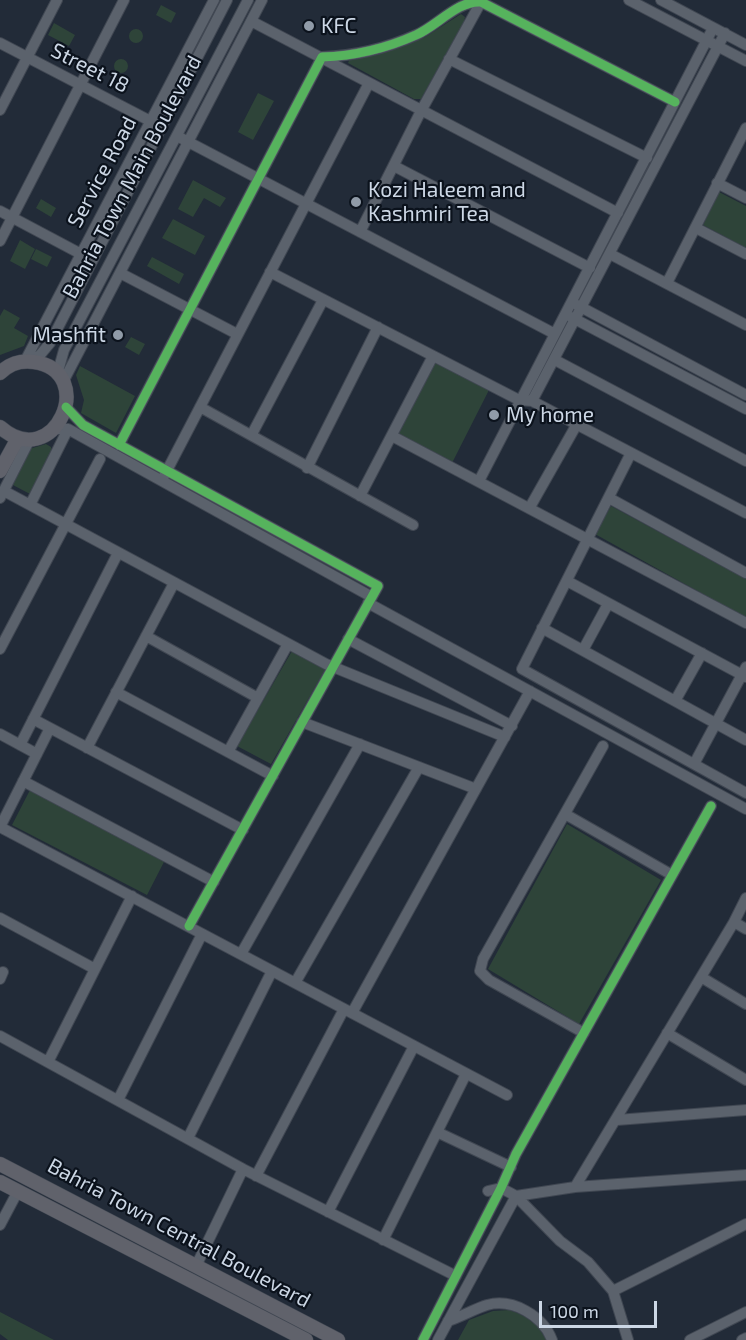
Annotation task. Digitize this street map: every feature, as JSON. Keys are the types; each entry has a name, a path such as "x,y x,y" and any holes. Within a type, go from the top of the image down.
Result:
{"main road":[{"path":"1,371 28,361 45,365 60,378 66,407 62,419 47,434 24,438 1,429"},
{"path":"0,471 24,438"},
{"name":"Bahria Town Central Boulevard","path":"0,1164 338,1340"},
{"name":"Bahria Town Central Boulevard","path":"1,1185 18,1191 306,1340"}],"street":[{"path":"0,110 57,0"},
{"path":"0,241 124,0"},
{"name":"Bahria Town Main Boulevard","path":"28,361 44,351 50,343 156,124 228,0"},
{"name":"Bahria Town Main Boulevard","path":"60,378 64,350 248,0"},
{"path":"60,378 120,273 262,0"},
{"path":"629,0 746,61"},
{"path":"661,0 746,45"},
{"name":"Service Road","path":"28,361 81,254 156,124 212,1"},
{"path":"322,57 365,51 400,41 428,29 467,2 481,1 675,102"},
{"path":"360,232 421,111 481,1"},
{"path":"251,21 618,213"},
{"path":"532,401 555,360 570,317 572,302 713,27"},
{"path":"479,481 555,334 570,317 582,308 724,33"},
{"name":"Street 18","path":"0,43 156,124"},
{"path":"119,445 322,57"},
{"path":"449,59 647,158"},
{"path":"164,476 369,83"},
{"path":"667,283 745,132"},
{"path":"177,136 555,334"},
{"path":"394,166 590,268"},
{"path":"717,183 746,198"},
{"path":"0,212 81,254"},
{"path":"696,228 746,255"},
{"path":"610,254 746,325"},
{"path":"270,272 519,400 532,401 746,513"},
{"path":"120,273 237,334"},
{"path":"252,434 323,300"},
{"path":"572,302 746,395"},
{"path":"570,317 746,409"},
{"path":"307,468 378,327"},
{"path":"360,496 433,356"},
{"path":"555,360 746,461"},
{"path":"66,407 76,421 119,445 164,476 370,600 530,691 746,809"},
{"path":"200,407 413,525"},
{"path":"530,507 577,424"},
{"path":"54,429 68,429 378,586 189,927"},
{"path":"30,505 68,429"},
{"path":"392,436 746,623"},
{"path":"24,438 2,495 30,505 333,667 505,737"},
{"path":"631,453 522,665 525,672 746,793"},
{"path":"0,649 100,459"},
{"path":"609,498 744,568"},
{"path":"20,745 118,553"},
{"path":"567,581 702,653 745,673 694,764"},
{"path":"87,748 174,583"},
{"path":"583,650 608,604"},
{"path":"542,628 746,740"},
{"path":"146,636 258,698"},
{"path":"348,639 512,726"},
{"path":"228,752 288,644"},
{"path":"675,701 702,653"},
{"path":"256,1176 530,691"},
{"path":"116,692 273,776"},
{"path":"33,719 243,830"},
{"path":"302,722 476,789"},
{"path":"50,728 0,827 507,1095"},
{"path":"0,734 37,754"},
{"path":"241,954 360,744"},
{"path":"584,1034 489,980 480,971 483,959 603,746"},
{"path":"295,983 419,767"},
{"path":"23,781 214,882"},
{"path":"423,1340 511,1167 711,806"},
{"path":"565,814 672,875"},
{"path":"48,1062 132,896"},
{"path":"575,1187 617,1120 746,898"},
{"path":"0,918 95,969"},
{"path":"734,922 746,929"},
{"path":"118,1100 202,934"},
{"path":"188,1138 272,970"},
{"path":"701,977 746,1004"},
{"path":"667,1034 746,1080"},
{"path":"0,1036 256,1176 456,1276"},
{"path":"328,1212 414,1046"},
{"path":"383,1240 466,1074"},
{"path":"617,1120 746,1110"},
{"path":"437,1132 511,1167"},
{"path":"196,1266 243,1169"},
{"path":"516,1196 575,1187 746,1175"},
{"path":"488,1191 501,1188 516,1196 560,1241 588,1262 613,1291 628,1340"},
{"path":"0,1225 18,1191"},
{"path":"438,1340 516,1196"},
{"path":"613,1291 746,1224"},
{"path":"461,1296 478,1309"},
{"path":"448,1322 488,1305 515,1306 541,1322 552,1340"},
{"path":"690,1340 746,1312"},
{"path":"742,1340 746,1338"}],"green space":[{"path":"161,5 176,13 171,23 156,15"},
{"path":"461,14 465,17 464,22 421,99 414,99 348,63 350,58 425,37"},
{"path":"54,23 75,35 69,46 48,35"},
{"path":"133,29 139,29 143,36 139,43 133,43 129,39 129,33"},
{"path":"118,59 124,59 128,66 124,73 118,73 114,69 114,63"},
{"path":"258,93 274,101 253,140 238,132"},
{"path":"193,180 226,198 220,207 204,198 193,217 178,209"},
{"path":"719,192 746,206 746,248 703,225"},
{"path":"41,199 56,208 51,217 36,208"},
{"path":"173,219 205,236 195,255 162,238"},
{"path":"20,240 35,249 25,269 10,261"},
{"path":"36,249 52,257 47,267 31,259"},
{"path":"152,257 184,274 179,284 147,266"},
{"path":"4,309 20,318 14,328 28,336 24,346 0,355 0,316"},
{"path":"131,337 145,344 139,355 125,347"},
{"path":"434,362 489,390 452,463 398,435"},
{"path":"80,366 135,396 116,433 81,413 84,400 76,375"},
{"path":"46,444 51,447 52,452 30,494 11,484 29,449"},
{"path":"611,506 746,579 746,618 595,534"},
{"path":"292,651 326,668 271,764 237,746"},
{"path":"30,790 165,860 147,895 12,825"},
{"path":"567,824 661,880 579,1024 488,969"},
{"path":"509,1310 531,1321 546,1340 458,1340 469,1320 493,1311"},
{"path":"0,1312 54,1340 8,1340 0,1334"}],"cycle path":[{"path":"119,445 322,57 358,53 394,44 424,31 464,5 481,2 675,102"},
{"path":"66,407 83,425 378,586 189,926"},
{"path":"423,1340 516,1154 711,806"}],"place":[{"name":"KFC","path":"309,26"},
{"name":"Kozi Haleem and Kashmiri Tea","path":"356,202"},
{"name":"Mashfit","path":"118,335"},
{"name":"My home","path":"494,415"}]}
